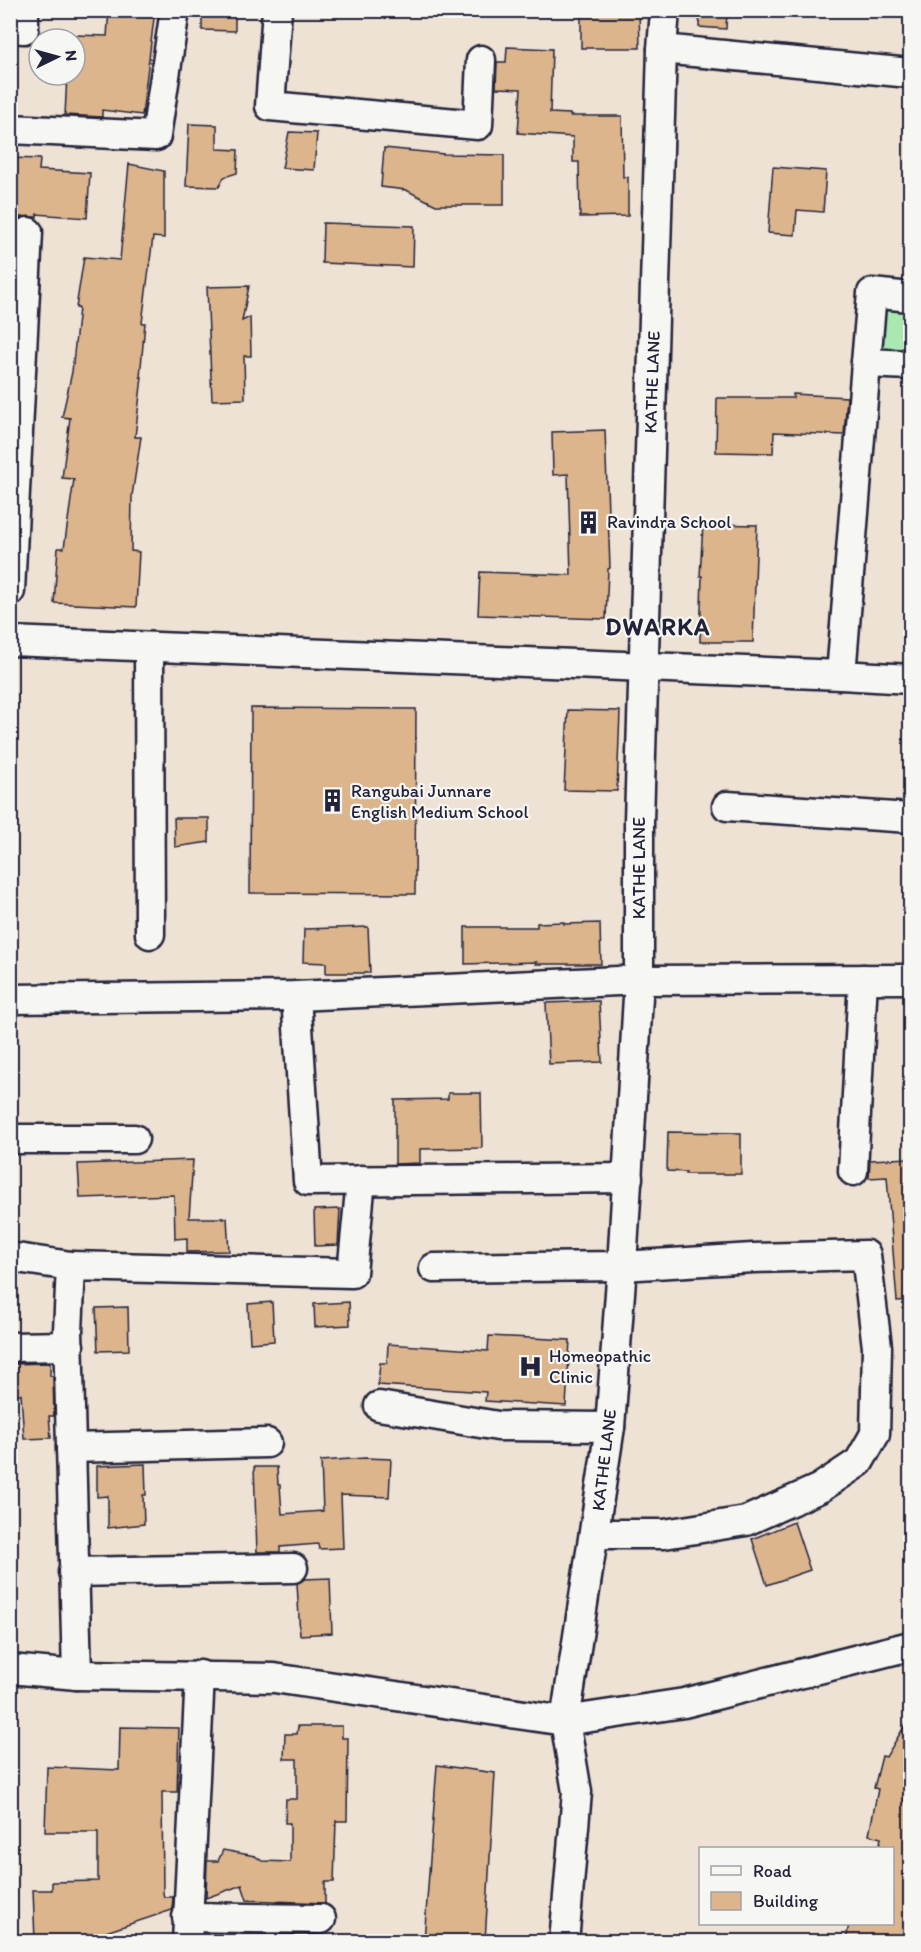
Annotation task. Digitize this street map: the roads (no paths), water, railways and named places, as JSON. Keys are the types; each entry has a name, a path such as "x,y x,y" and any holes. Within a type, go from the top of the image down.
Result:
{"street":[{"path":"10,28 24,29 24,10"},
{"path":"10,129 156,136 175,10"},
{"path":"277,10 270,106 478,125 481,60"},
{"name":"KATHE LANE","path":"564,1941 577,1792 565,1720 610,1427 628,1178 639,980 639,821 664,10"},
{"path":"662,50 910,73"},
{"path":"10,591 28,232"},
{"path":"841,675 872,293 910,297"},
{"path":"866,363 910,365"},
{"path":"10,641 910,679"},
{"path":"149,647 150,934"},
{"path":"727,806 910,818"},
{"path":"854,1171 863,979"},
{"path":"10,999 296,996 639,980 910,979"},
{"path":"296,996 308,1181 628,1178"},
{"path":"10,1139 134,1139"},
{"path":"10,1257 71,1266 352,1273 361,1180"},
{"path":"434,1268 622,1266 753,1258 866,1255 877,1347 875,1434 859,1462 820,1488 746,1521 664,1534 594,1534"},
{"path":"71,1266 69,1346 76,1675"},
{"path":"10,1347 69,1346"},
{"path":"379,1407 498,1426 610,1427"},
{"path":"71,1448 267,1443"},
{"path":"74,1572 293,1568"},
{"path":"10,1669 76,1675 274,1677 565,1720 684,1703 910,1646"},
{"path":"200,1676 187,1929 321,1919"}],"place":[{"name":"Ravindra School","path":"589,522"},
{"name":"Rangubai Junnare English Medium School","path":"333,801"},
{"name":"Homeopathic Clinic","path":"531,1366"}],"district":[{"name":"DWARKA","path":"658,626"}]}
